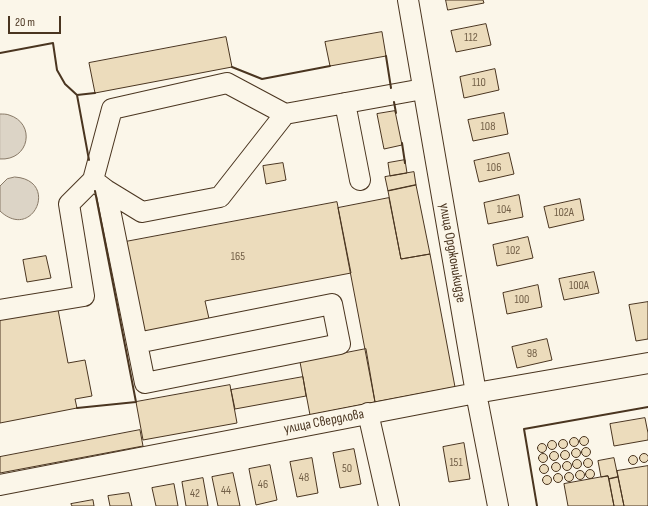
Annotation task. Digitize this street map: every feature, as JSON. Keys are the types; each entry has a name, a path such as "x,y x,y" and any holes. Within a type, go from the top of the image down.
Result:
{"street":[{"name":"улица Орджоникидзе","path":"408,0 476,393 498,506"},
{"path":"137,343 332,304 340,344 145,383 100,185 112,109 227,83 285,114 423,89"},
{"path":"345,103 360,180"},
{"path":"100,185 142,212 220,197 285,114"},
{"path":"0,310 84,296 70,204 100,185"},
{"name":"улица Свердлова","path":"0,485 368,413 648,363"},
{"path":"368,413 389,506"}],"shaded area":[{"path":"0,114 18,119 26,133 26,141 23,148 18,154 10,158 0,159"},
{"path":"15,177 29,181 36,188 39,197 37,207 31,215 23,219 12,219 0,211 0,186 7,179"}],"building":[{"path":"446,0 483,0 484,3 448,10"},
{"path":"486,24 491,45 456,52 451,31"},
{"path":"382,32 386,56 330,66 325,42"},
{"path":"226,37 232,67 95,93 89,63"},
{"path":"495,69 499,90 464,98 460,77"},
{"path":"395,111 402,145 384,149 377,114"},
{"path":"504,113 508,134 473,141 468,120"},
{"path":"509,153 514,174 479,182 474,161"},
{"path":"405,160 407,173 390,176 388,163"},
{"path":"283,163 286,180 266,184 263,166"},
{"path":"414,172 416,185 388,191 385,177"},
{"path":"416,185 430,254 401,259 388,191"},
{"path":"519,195 523,217 488,224 484,203"},
{"path":"389,198 401,259 430,254 455,387 375,402 338,208"},
{"path":"580,199 584,220 549,228 544,207"},
{"path":"337,202 351,273 205,301 210,323 143,336 125,242"},
{"path":"528,237 533,258 497,266 493,245"},
{"path":"46,256 51,278 27,282 23,260"},
{"path":"594,272 599,293 564,300 559,279"},
{"path":"538,285 542,307 507,314 503,293"},
{"path":"648,302 648,339 636,341 629,305"},
{"path":"57,304 68,363 85,360 92,396 75,399 77,408 0,423 0,315"},
{"path":"547,339 552,360 517,368 512,347"},
{"path":"366,349 375,402 310,415 300,362"},
{"path":"303,377 306,396 235,409 231,390"},
{"path":"230,385 237,423 143,440 136,402"},
{"path":"645,418 648,440 614,446 610,424"},
{"path":"140,430 143,446 0,473 0,457"},
{"path":"584,436 589,441 584,446 579,441"},
{"path":"574,437 579,442 574,447 569,442"},
{"path":"563,439 568,444 563,449 558,444"},
{"path":"552,440 557,445 552,450 547,445"},
{"path":"464,443 470,479 449,482 443,447"},
{"path":"542,443 547,448 542,453 537,448"},
{"path":"586,447 591,452 586,457 581,452"},
{"path":"576,448 581,453 576,458 571,453"},
{"path":"354,449 361,484 340,488 333,453"},
{"path":"565,450 570,455 565,460 560,455"},
{"path":"554,451 559,456 554,461 549,456"},
{"path":"543,453 548,458 543,463 538,458"},
{"path":"642,454 646,454 648,458 646,462 642,462 640,460 640,456"},
{"path":"633,455 638,460 633,465 628,460"},
{"path":"312,458 318,493 297,497 290,462"},
{"path":"588,458 593,463 588,468 583,463"},
{"path":"614,458 618,477 609,479 608,476 601,477 598,461"},
{"path":"577,459 582,464 577,469 572,464"},
{"path":"567,461 572,466 567,471 562,466"},
{"path":"556,462 561,467 556,472 551,467"},
{"path":"544,464 549,469 544,474 539,469"},
{"path":"270,465 277,500 256,505 249,469"},
{"path":"648,466 648,506 624,506 617,471"},
{"path":"590,469 595,474 590,479 585,474"},
{"path":"580,470 585,475 580,480 575,475"},
{"path":"569,472 574,477 569,482 564,477"},
{"path":"233,473 240,506 218,506 212,477"},
{"path":"558,473 563,478 558,483 553,478"},
{"path":"547,475 552,480 547,485 542,480"},
{"path":"608,476 614,506 568,506 564,484"},
{"path":"618,477 624,506 614,506 609,479"},
{"path":"203,478 208,506 186,506 182,482"},
{"path":"174,484 178,506 156,506 152,488"},
{"path":"129,493 132,506 110,506 108,496"},
{"path":"93,500 94,506 72,506 71,504"}],"wall":[{"path":"0,53 53,43 57,70 65,84 77,95 95,93"},
{"path":"386,56 391,88"},
{"path":"232,67 262,79 330,66"},
{"path":"77,95 89,160"},
{"path":"394,102 396,113"},
{"path":"402,143 405,163"},
{"path":"77,408 136,402 95,191"},
{"path":"537,506 524,429 648,407"}]}
